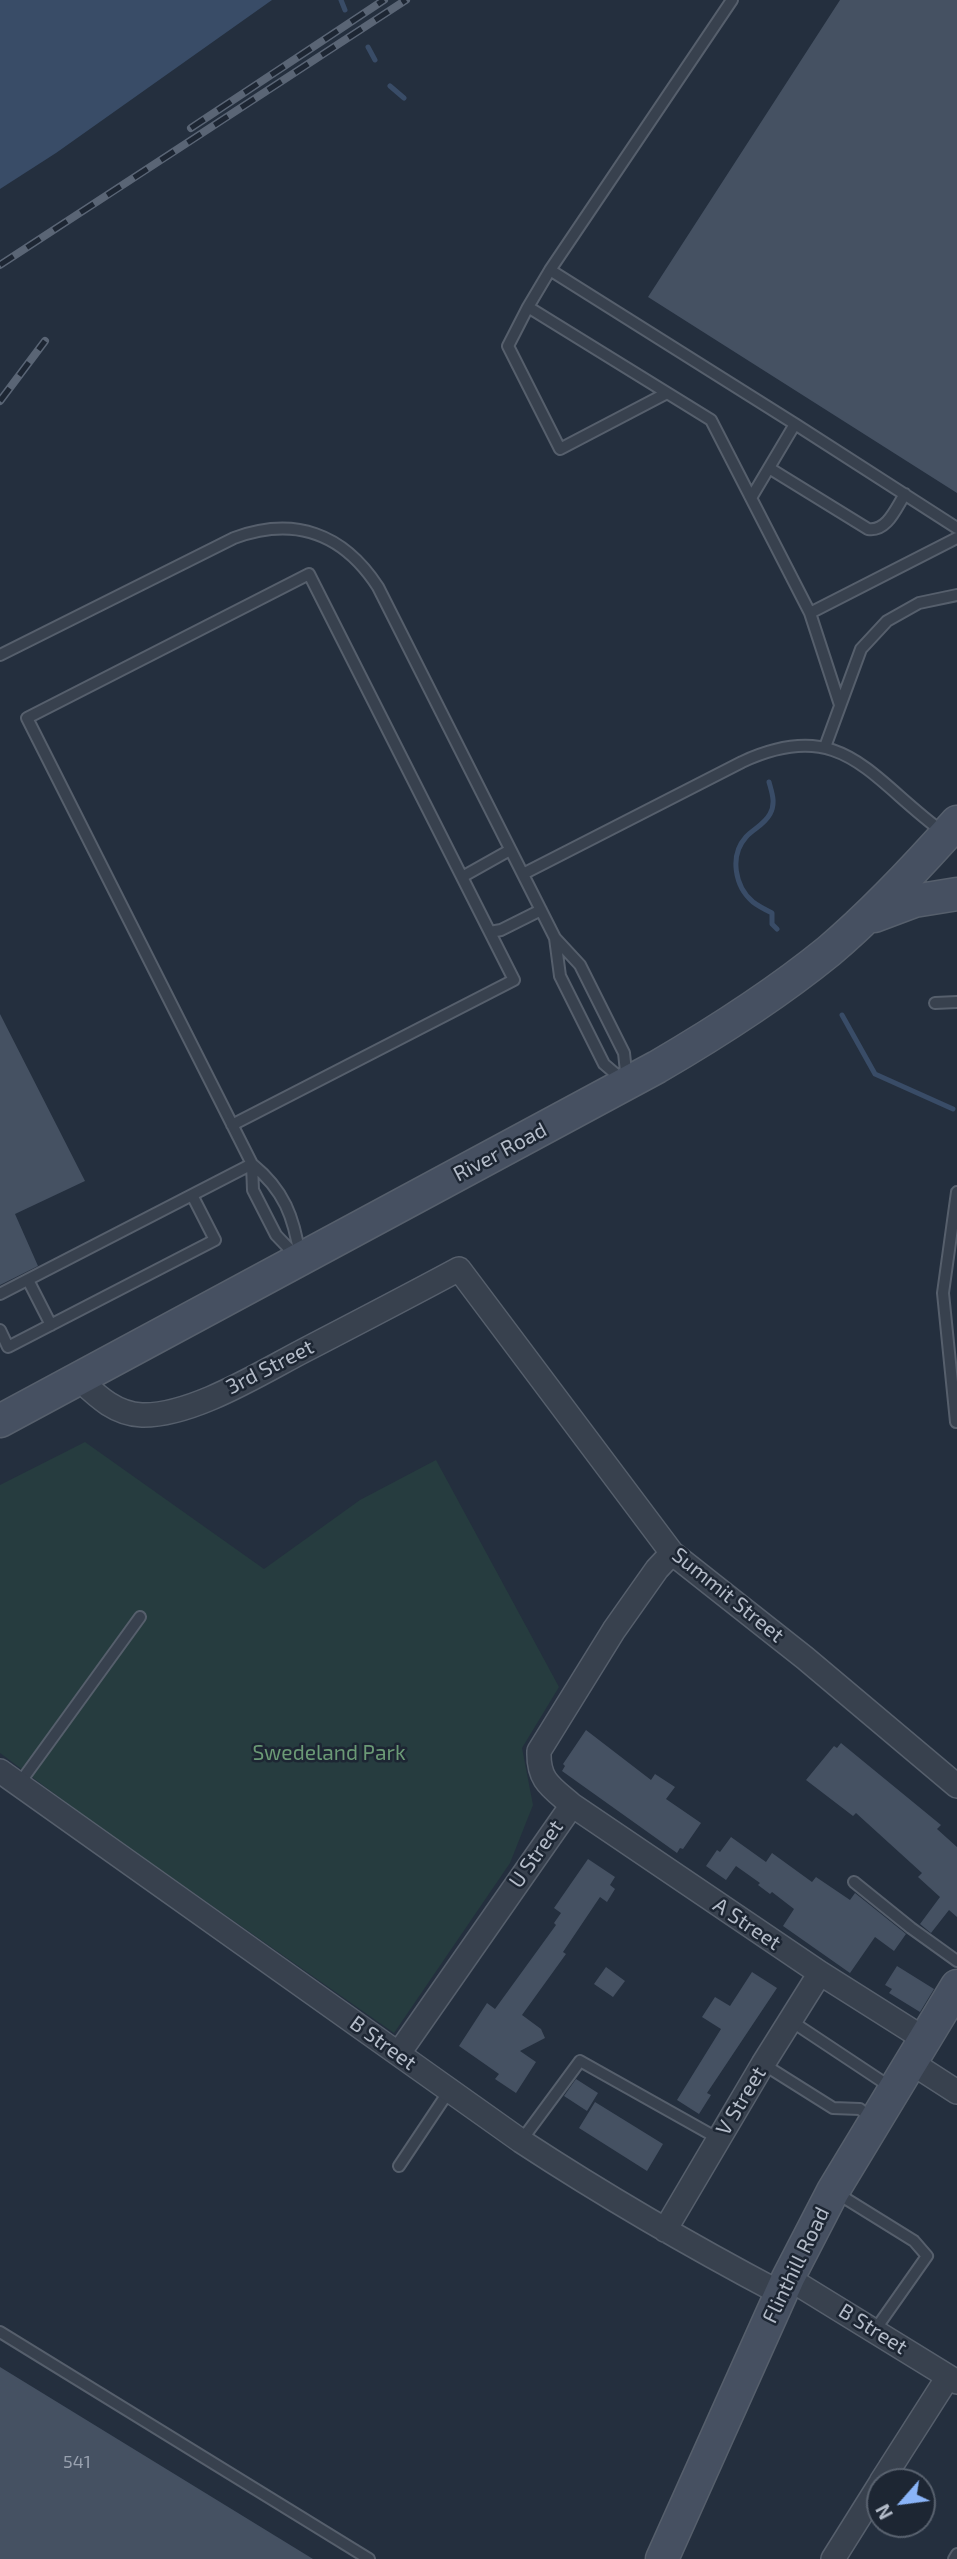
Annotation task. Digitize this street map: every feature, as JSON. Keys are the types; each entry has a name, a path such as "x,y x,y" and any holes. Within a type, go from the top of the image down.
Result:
{"main road":[{"name":"River Road","path":"0,1421 693,1046 806,969 863,921 953,833"},
{"path":"863,921 914,901 957,894"},
{"name":"Flinthill Road","path":"664,2558 784,2285 833,2191 957,1986"}],"street":[{"name":"3rd Street","path":"79,1379 117,1409 140,1415 173,1411 244,1382 459,1269"},
{"name":"Summit Street","path":"459,1269 672,1553 805,1658 957,1786"},
{"name":"U Street","path":"399,2053 572,1805 544,1782 538,1766 539,1751 614,1630 657,1569 672,1553"},
{"name":"B Street","path":"10,1777 449,2091 582,2181 665,2230 875,2330 953,2379"},
{"name":"A Street","path":"572,1805 820,1973 919,2051 957,2092"},
{"name":"V Street","path":"665,2230 820,1973"},
{"path":"891,2468 953,2379"},
{"path":"833,2559 866,2507"}],"lane":[{"path":"667,393 560,449 508,346 550,270 732,0"},
{"path":"550,270 957,528"},
{"path":"528,307 710,420 810,613 840,705"},
{"path":"751,498 795,424"},
{"path":"769,468 868,529 876,530 885,526 905,494"},
{"path":"0,655 234,538 272,528 311,532 342,546 373,579 555,938 580,965 624,1054 627,1083"},
{"path":"810,613 957,538"},
{"path":"232,1125 514,980 309,574 27,718 232,1125 252,1164 272,1180 295,1226 300,1259"},
{"path":"825,747 861,649 887,621 919,603 957,595"},
{"path":"523,874 759,754 793,745 825,747 852,758 953,833"},
{"path":"462,877 510,850"},
{"path":"490,932 501,930 541,910"},
{"path":"555,938 560,976 571,999 604,1064 627,1083"},
{"path":"935,1003 957,1002"},
{"path":"252,1164 253,1190 276,1235 300,1259"},
{"path":"0,1294 252,1164"},
{"path":"956,1422 943,1293 957,1192"},
{"path":"0,1330 8,1347 215,1240 192,1195"},
{"path":"27,1280 51,1325"},
{"path":"10,1777 140,1616"},
{"path":"854,1882 957,1961"},
{"path":"791,2021 895,2089"},
{"path":"521,2141 580,2061 719,2139"},
{"path":"763,2064 833,2108 860,2109 876,2121"},
{"path":"399,2166 449,2091"},
{"path":"833,2191 914,2241 927,2256 875,2330"},
{"path":"0,2332 369,2559"},
{"path":"954,2559 957,2554"}],"green space":[{"name":"Swedeland Park","path":"85,1442 264,1569 360,1500 436,1460 559,1687 522,1748 533,1805 510,1863 394,2033 88,1819 0,1753 0,1485"}],"water":[{"path":"0,0 272,0 56,153 0,189"}],"building":[{"path":"840,0 957,0 957,493 648,297"},
{"path":"0,1014 85,1181 15,1214 38,1266 0,1285"},
{"path":"586,1730 651,1780 655,1774 675,1787 666,1799 701,1823 683,1849 680,1848 677,1853 562,1771 565,1766 563,1764"},
{"path":"841,1743 941,1825 937,1829 957,1847 957,1917 949,1910 931,1933 920,1924 940,1897 918,1877 922,1873 856,1813 853,1816 806,1780 834,1746 837,1748"},
{"path":"731,1837 766,1862 772,1853 812,1882 816,1877 850,1900 855,1893 906,1934 894,1951 875,1937 850,1973 783,1926 794,1909 758,1885 760,1883 736,1866 726,1880 706,1866 717,1850 720,1852"},
{"path":"588,1859 615,1877 610,1885 615,1889 607,1902 600,1897 563,1952 566,1954 522,2015 541,2029 545,2038 520,2051 536,2062 516,2093 495,2079 499,2074 459,2046 487,2003 495,2009 556,1925 554,1923 561,1913 554,1908"},
{"path":"897,1966 934,1989 920,2012 889,1993 892,1989 885,1985"},
{"path":"606,1967 625,1981 613,1997 594,1984"},
{"path":"752,1972 777,1988 707,2093 711,2095 699,2114 677,2100 721,2029 702,2017 715,1997 730,2006"},
{"path":"576,2079 598,2093 587,2111 564,2096"},
{"path":"595,2102 663,2144 647,2171 579,2128"},
{"path":"0,2367 313,2559 0,2559"}],"waterway":[{"path":"341,0 345,10"},
{"path":"368,47 375,60"},
{"path":"390,86 404,98"},
{"path":"769,782 773,798 772,810 741,845 737,853 736,871 747,896 772,913 772,924 777,929"},
{"path":"842,1015 875,1074 953,1109"}],"railway":[{"path":"191,128 384,0"},
{"path":"0,265 406,0"},
{"path":"0,401 45,341"}]}
